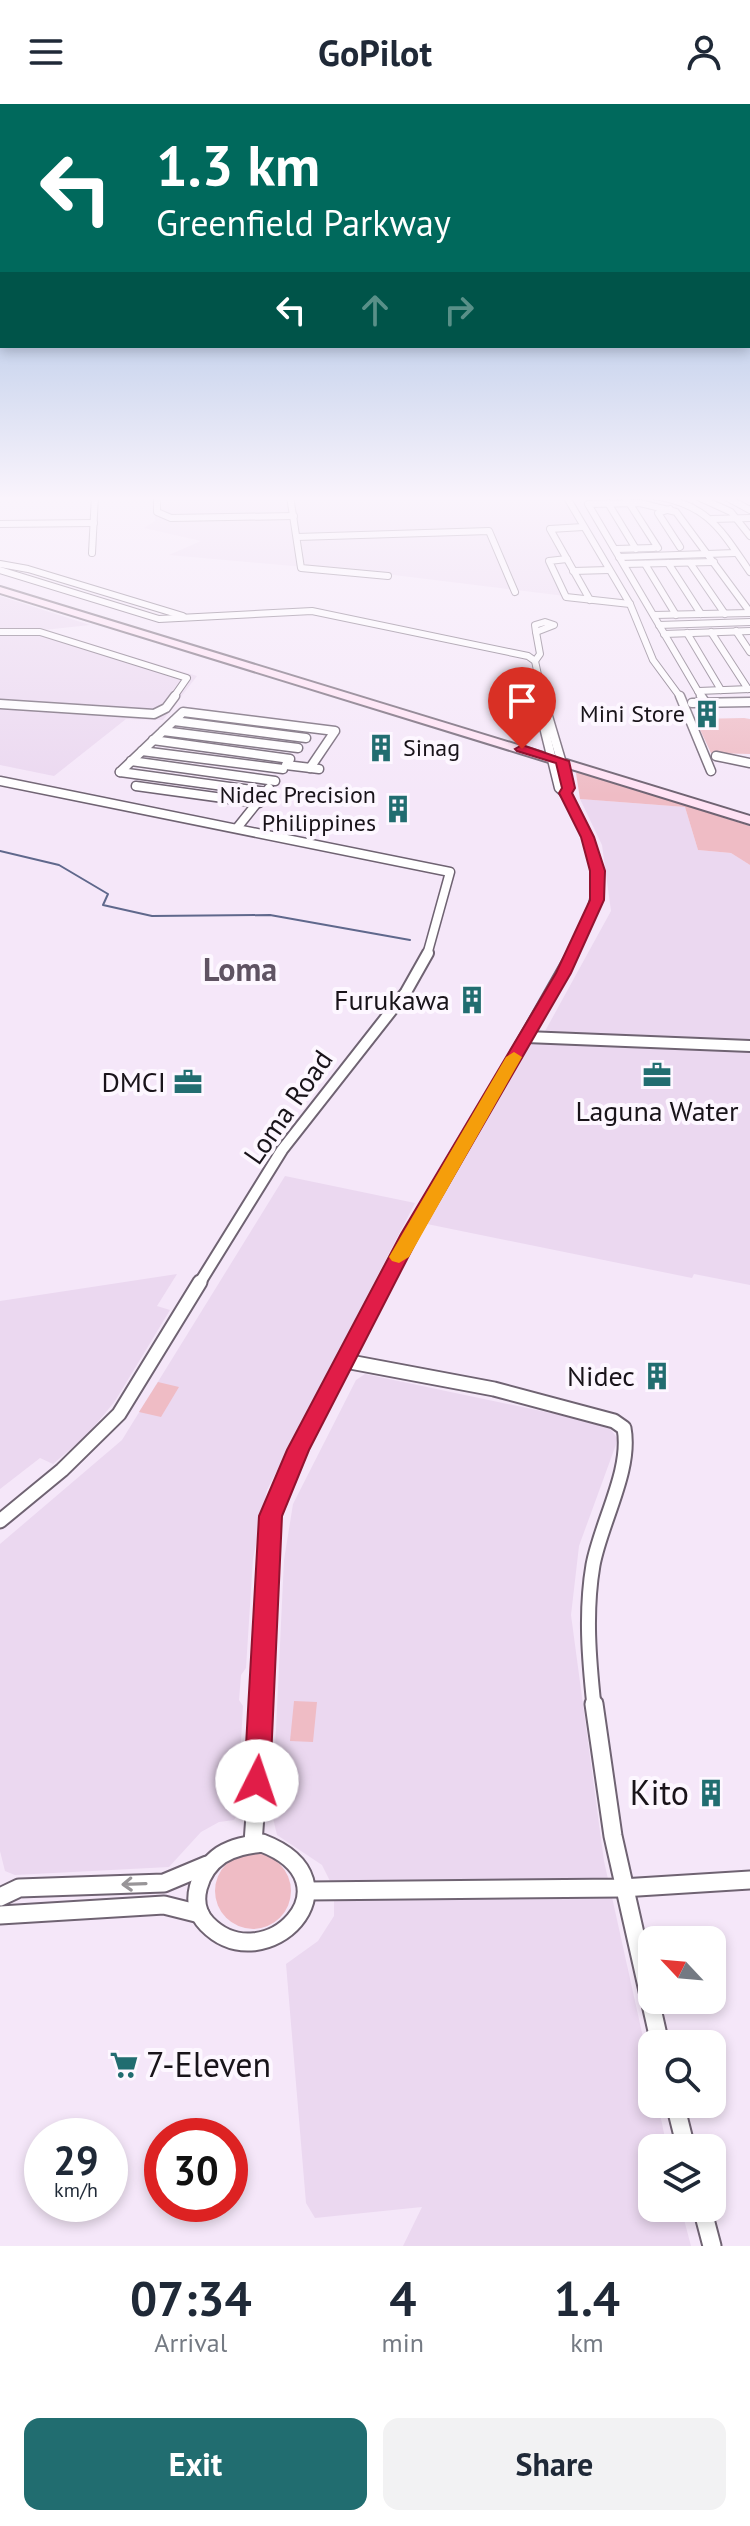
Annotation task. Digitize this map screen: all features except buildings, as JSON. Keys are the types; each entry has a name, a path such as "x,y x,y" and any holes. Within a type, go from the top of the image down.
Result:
{"main road":[{"path":"17,596 750,820"}],"street":[{"path":"88,596 152,617 191,618 274,610 312,611 523,655 535,661"},
{"path":"566,596 630,604"},
{"path":"588,596 590,600"},
{"path":"625,596 653,660 685,703 711,771"},
{"path":"642,596 705,702"},
{"path":"664,596 676,615"},
{"path":"689,596 701,614"},
{"path":"713,596 725,614"},
{"path":"654,615 750,613 747,604"},
{"path":"659,625 750,622"},
{"path":"736,631 750,652"},
{"path":"664,634 750,631"},
{"path":"0,632 40,632 187,678 166,708 154,714 0,704"},
{"path":"711,632 749,689"},
{"path":"253,1843 265,1674 270,1516 298,1450 419,1218 563,973 597,900 598,871 587,837 566,793 568,788 557,760 535,661 540,654 535,633"},
{"path":"687,633 721,690"},
{"path":"698,691 749,689"},
{"path":"692,703 750,702"},
{"path":"142,751 315,768 335,731 183,712 153,740 120,772 267,792"},
{"path":"174,721 306,738"},
{"path":"237,828 259,803 312,728"},
{"path":"163,731 298,748"},
{"path":"153,740 286,765"},
{"path":"716,756 750,763"},
{"path":"131,761 275,781"},
{"path":"148,776 136,786 259,803"},
{"name":"Loma Road","path":"0,781 450,872 428,953 406,992 282,1150 119,1414 60,1473 0,1521"},
{"path":"526,1037 750,1046"},
{"path":"345,1361 494,1389 614,1421 624,1428 625,1457 591,1572 588,1624 603,1770 622,1888 657,2030"},
{"path":"0,1897 19,1888 164,1883 208,1865 228,1849 253,1843 279,1847 294,1857 304,1870 308,1891 303,1912 294,1924 269,1939 244,1942 225,1937 210,1927 200,1914 197,1885 208,1865"},
{"path":"308,1891 622,1888 750,1880"},
{"path":"0,1915 164,1905 200,1914"},
{"path":"706,2222 712,2246"}],"shaded area":[{"path":"0,596 90,625 44,630 197,676 163,720 126,719 54,776 0,765"},
{"path":"695,719 750,719 750,754 711,753"},
{"path":"581,772 750,826 750,865 731,853 698,850 685,807 580,799 576,773"},
{"path":"580,799 685,807 698,850 731,853 750,865 750,1040 544,1033 611,911 602,845"},
{"path":"531,1040 750,1050 750,1285 694,1274 692,1278 427,1224"},
{"path":"285,1176 415,1203 267,1490 253,1559 246,1668 241,1675 239,1700 243,1706 237,1815 234,1820 219,1822 201,1832 169,1867 15,1875 5,1871 0,1851 0,1544 122,1440"},
{"path":"177,1274 157,1306 170,1310 115,1401 88,1434 53,1464 40,1458 0,1489 0,1301"},
{"path":"365,1374 594,1422 608,1426 618,1439 579,1546 571,1615 604,1861 641,2030 638,2030 638,2118 661,2118 664,2134 638,2134 638,2222 685,2222 691,2246 403,2246 422,2207 315,2218 306,2203 286,1964 318,1941 334,1916 334,1889 322,1865 277,1835 272,1814 284,1560 293,1504 356,1380"},
{"path":"158,1382 179,1387 161,1417 139,1412"},
{"path":"294,1701 317,1702 313,1742 290,1741"},
{"path":"261,1853 274,1859 285,1870 291,1891 289,1906 274,1923 261,1929 245,1929 232,1923 217,1906 215,1883 221,1870 238,1855"}],"waterway":[{"path":"0,851 59,865 108,894 103,905 152,916 270,915 410,940"}],"slow traffic":[{"path":"399,1257 475,1119 514,1057"}],"place":[{"name":"Mini Store","path":"707,714"},
{"name":"Sinag","path":"381,748"},
{"name":"Nidec Precision Philippines","path":"398,809"},
{"name":"Furukawa","path":"472,1000"},
{"name":"Laguna Water","path":"657,1075"},
{"name":"DMCI","path":"188,1082"},
{"name":"Nidec","path":"657,1376"},
{"name":"Kito","path":"711,1793"},
{"name":"7-Eleven","path":"124,2065"}],"district":[{"name":"Loma","path":"240,970"}],"route":[{"path":"257,1781 267,1630 270,1516 298,1450 411,1234 475,1119 563,973 597,900 598,871 587,837 566,793 568,788 562,761 522,749"}]}
